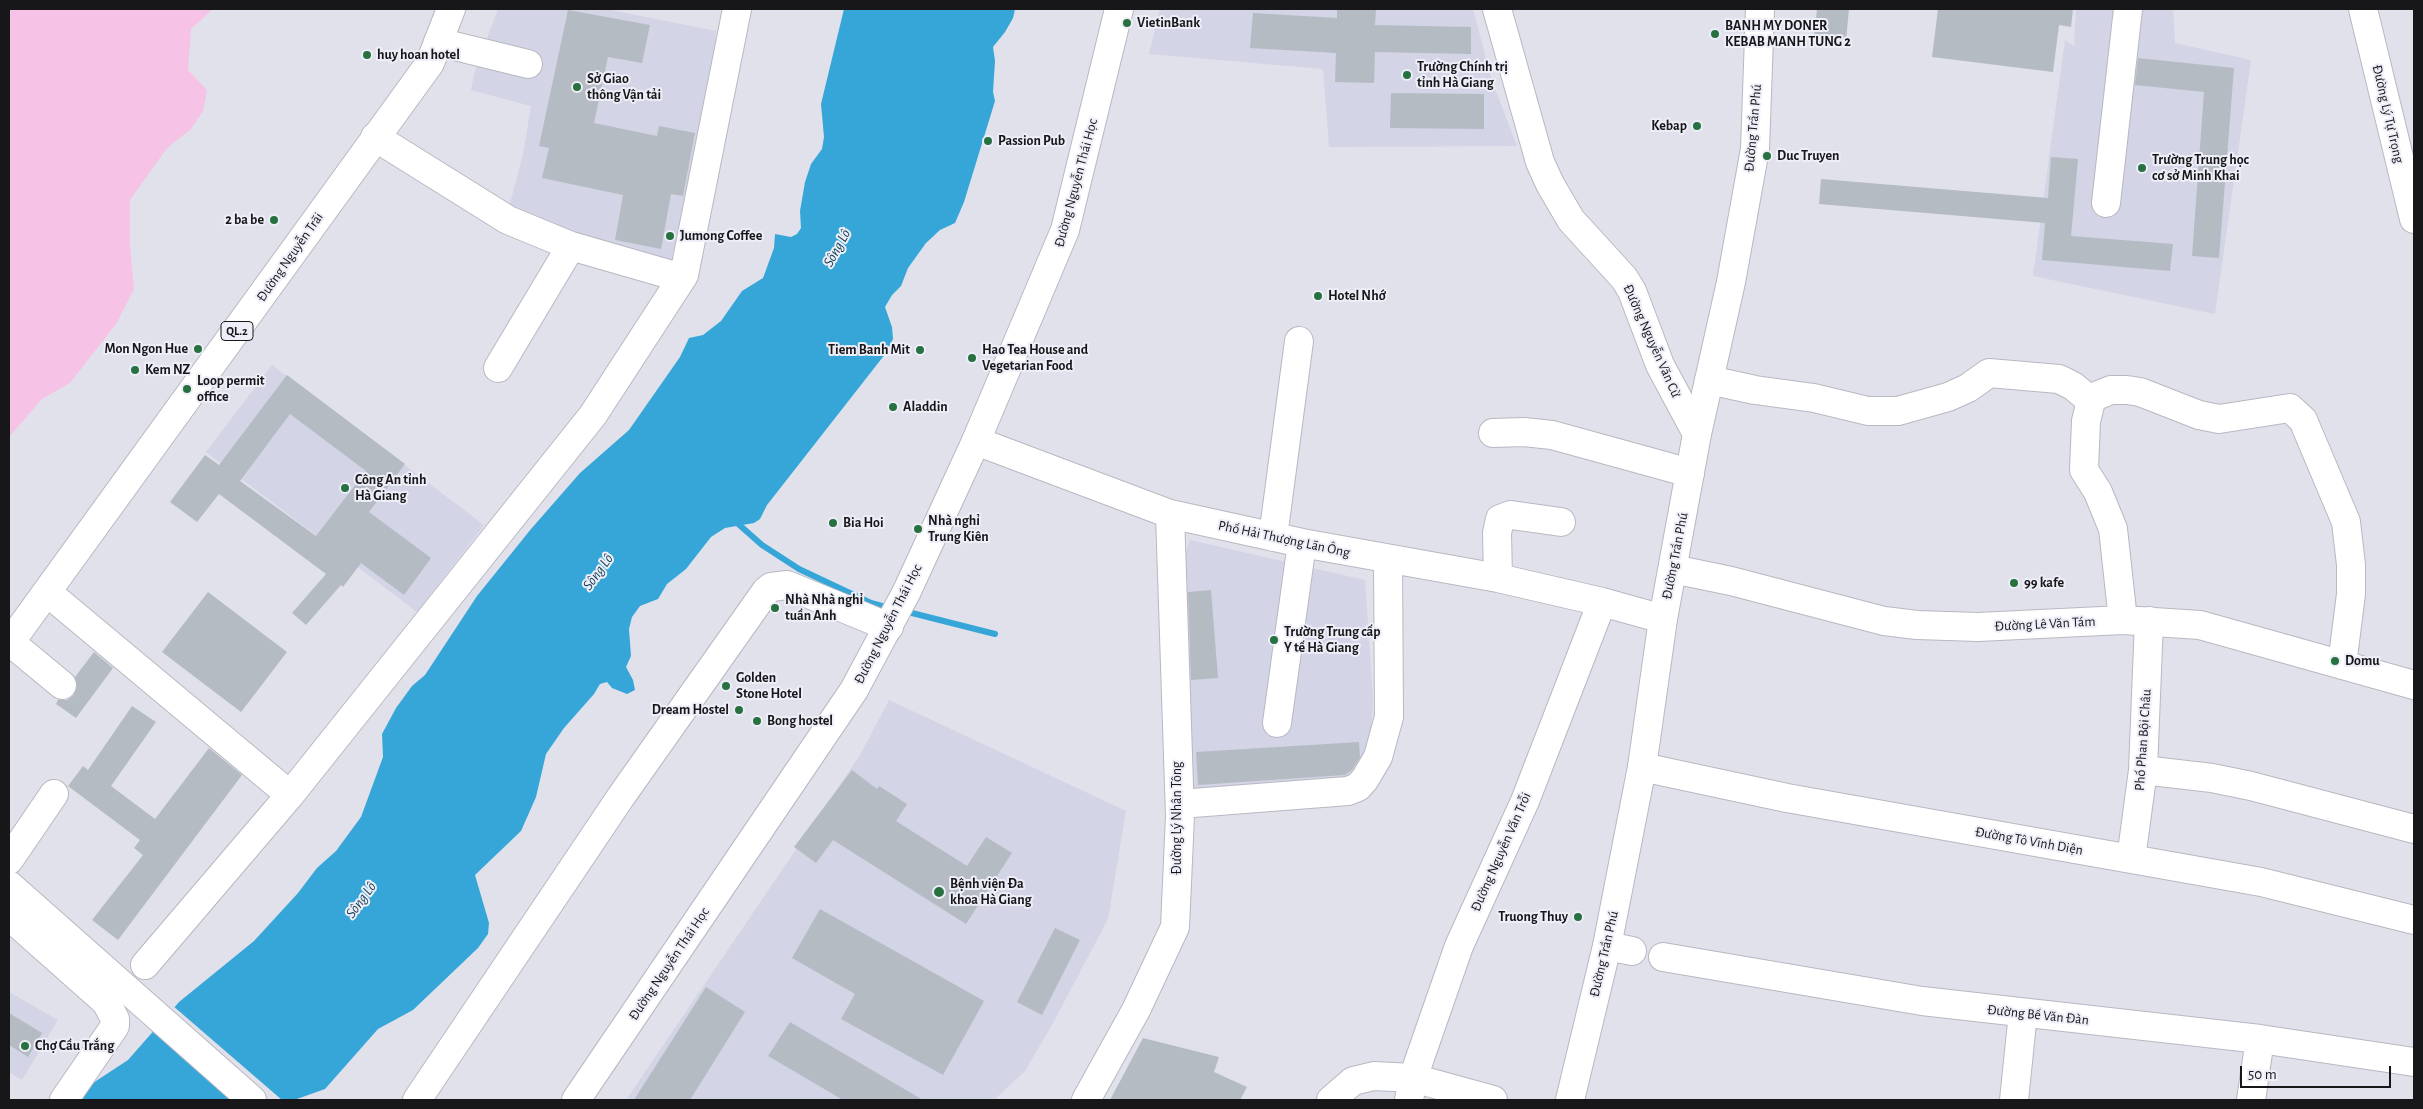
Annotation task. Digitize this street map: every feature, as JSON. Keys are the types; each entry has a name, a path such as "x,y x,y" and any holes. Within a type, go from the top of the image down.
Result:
{"street":[{"name":"Đường Nguyễn Trãi","path":"10,643 430,63 451,9"},
{"path":"145,965 290,794 593,415 682,278 737,9"},
{"name":"Đường Nguyễn Thái Học","path":"576,1100 854,690 907,591 976,442 1066,230 1119,9"},
{"name":"Đường Nguyễn Văn Cừ","path":"1497,9 1540,162 1550,184 1571,220 1624,278 1632,291 1660,365 1697,434"},
{"name":"Đường Trần Phú","path":"1570,1100 1620,948 1642,767 1663,619 1697,434 1731,282 1755,149 1760,9"},
{"path":"2106,203 2128,9"},
{"name":"Đường Lý Tự Trọng","path":"2367,11 2414,219"},
{"path":"438,42 528,64"},
{"path":"375,137 508,220 571,246 682,278"},
{"path":"498,368 571,246"},
{"path":"1273,537 1299,341"},
{"path":"1710,380 1755,390 1814,398 1868,411 1898,411 1948,397 1968,388 1989,373 2059,379 2073,386 2091,401 2096,396 2118,389 2140,392 2199,415 2219,419 2290,408 2297,412 2303,420 2346,522 2349,542 2351,594 2342,665"},
{"name":"Phố Phan Bội Châu","path":"2091,401 2086,421 2084,470 2098,492 2113,529 2136,620 2143,770 2131,859"},
{"path":"1493,433 1524,432 1552,435 1690,473"},
{"name":"Phố Hải Thượng Lãn Ông","path":"976,442 1170,514 1302,543 1498,578 1546,591 1602,602"},
{"name":"Đường Lý Nhân Tông","path":"1086,1100 1136,1010 1164,954 1175,926 1180,804 1170,514"},
{"path":"1498,578 1497,533 1500,519 1511,515 1561,522"},
{"path":"1276,723 1302,543"},
{"path":"1180,804 1348,791 1358,787 1365,779 1378,757 1389,717 1388,559"},
{"name":"Đường Lê Văn Tám","path":"1673,569 1731,580 1884,621 1917,625 1978,627 2136,620 2200,625 2414,685"},
{"path":"417,1100 620,798 766,591 771,587 787,585 890,624"},
{"path":"48,592 290,794"},
{"path":"1602,602 1663,619"},
{"name":"Đường Nguyễn Văn Trỗi","path":"1411,1089 1459,946 1525,801 1602,602"},
{"path":"10,643 62,685"},
{"name":"Đường Tô Vĩnh Diện","path":"1642,767 1787,798 2261,882 2414,920"},
{"path":"2143,770 2212,778 2251,786 2414,829"},
{"path":"9,860 54,794"},
{"path":"9,885 252,1100"},
{"path":"9,916 106,1002 115,1019 115,1026 64,1100"},
{"name":"Đường Bế Văn Đàn","path":"1663,957 1922,1002 2260,1038 2414,1062"},
{"path":"2014,1100 2023,1013"},
{"path":"2251,1100 2260,1038"},
{"path":"1331,1100 1353,1081 1374,1076 1411,1089 1493,1100"}],"shaded area":[{"path":"9,9 213,9 191,29 188,70 207,90 203,111 191,129 167,148 130,200 130,246 134,289 116,324 70,383 42,399 9,437"},
{"path":"498,9 606,9 716,31 711,89 671,260 635,254 508,211 523,155 531,106 471,90 475,71"},
{"name":"Trường Chính trị tỉnh Hà Giang","path":"1160,9 1473,9 1492,81 1517,146 1329,147 1323,69 1149,54"},
{"name":"Trường Trung học cơ sở Minh Khai","path":"2076,9 2173,9 2175,43 2251,60 2215,314 2033,276 2065,40 2074,46"},
{"name":"Công An tỉnh Hà Giang","path":"272,365 484,525 417,612 206,452"},
{"name":"Trường Trung cấp Y tế Hà Giang","path":"1190,540 1365,580 1373,700 1369,768 1358,781 1186,793 1176,580"},
{"name":"Bệnh viện Đa khoa Hà Giang","path":"889,700 1126,811 1108,919 1052,1025 1025,1071 994,1100 626,1100 860,755"},
{"name":"Chợ Cầu Trắng","path":"9,992 58,1020 22,1080 9,1072"}],"water":[{"name":"Sông Lô","path":"844,9 1015,9 1013,18 1005,32 993,47 995,61 993,92 995,101 964,202 955,223 940,230 926,243 908,268 901,286 892,295 885,307 892,327 893,339 886,353 767,505 760,519 754,523 725,528 711,537 686,569 667,584 658,599 640,606 632,617 629,629 631,656 626,667 633,680 635,690 627,694 612,688 607,682 600,684 594,694 564,728 546,754 536,797 521,831 475,875 489,923 488,934 478,948 413,1010 378,1029 325,1089 294,1100 74,1100 96,1081 128,1060 179,1002 254,941 298,893 317,868 336,851 361,817 383,757 382,734 396,708 412,686 425,675 477,596 531,529 580,473 629,430 680,357 689,338 703,335 721,321 742,291 763,278 774,248 775,234 791,237 797,234 801,228 800,211 805,182 811,164 822,149 824,137 821,104"}],"pier":[{"path":"172,1005 282,1100 234,1100 152,1029"}],"building":[{"path":"1337,9 1376,9 1375,25 1471,27 1471,54 1375,52 1374,83 1335,82 1336,53 1250,48 1253,13 1337,18"},
{"path":"1817,9 1849,9 1846,41 1814,37"},
{"path":"1938,9 2073,9 2071,27 2059,25 2053,72 1932,57"},
{"path":"568,10 650,25 642,63 608,57 594,123 657,136 659,126 695,133 683,196 671,194 661,249 615,240 623,195 542,178 549,148 539,146"},
{"path":"2138,58 2234,68 2219,258 2192,256 2204,92 2135,85"},
{"path":"1391,93 1484,94 1484,129 1390,128"},
{"path":"2051,157 2078,159 2071,236 2173,244 2170,271 2042,260 2045,223 1819,204 1821,179 2048,198"},
{"path":"287,375 405,464 369,512 431,558 404,595 361,563 343,587 341,585 306,625 292,613 326,574 219,494 197,522 170,502 205,455 219,465","holes":["290,414 366,471 316,536 240,481"]},
{"path":"1211,590 1218,678 1191,680 1188,592"},
{"path":"208,592 287,652 241,712 162,652"},
{"path":"94,652 113,668 76,718 56,704 58,700 67,700 74,695 77,687 75,677"},
{"path":"132,706 156,722 111,786 155,819 209,748 242,775 118,940 92,920 143,855 134,848 140,840 68,786 83,766 88,770"},
{"path":"1359,742 1360,757 1352,770 1345,775 1198,785 1196,752"},
{"path":"852,770 877,789 879,786 907,804 896,821 967,866 986,837 1012,853 966,924 833,840 816,863 794,847"},
{"path":"820,909 984,1001 943,1075 841,1019 855,994 792,958"},
{"path":"1055,928 1080,940 1042,1015 1017,1002"},
{"path":"706,987 745,1012 690,1100 634,1100"},
{"path":"9,1013 42,1033 28,1057 9,1045"},
{"path":"790,1022 923,1100 843,1100 768,1056"},
{"path":"1143,1038 1219,1057 1214,1072 1247,1087 1240,1100 1110,1100"}],"waterway":[{"path":"736,522 762,545 799,569 871,603 889,608"},
{"path":"904,611 995,634"}],"place":[{"name":"VietinBank","path":"1127,23"},
{"name":"BANH MY DONER KEBAB MANH TUNG 2","path":"1715,34"},
{"name":"huy hoan hotel","path":"367,55"},
{"name":"Trường Chính trị tỉnh Hà Giang","path":"1407,75"},
{"name":"Sở Giao thông Vận tải","path":"577,87"},
{"name":"Kebap","path":"1697,126"},
{"name":"Passion Pub","path":"988,141"},
{"name":"Duc Truyen","path":"1767,156"},
{"name":"Trường Trung học cơ sở Minh Khai","path":"2142,168"},
{"name":"2 ba be","path":"274,220"},
{"name":"Jumong Coffee","path":"670,236"},
{"name":"Hotel Nhớ","path":"1318,296"},
{"name":"Mon Ngon Hue","path":"198,349"},
{"name":"Tiem Banh Mit","path":"920,350"},
{"name":"Hao Tea House and Vegetarian Food","path":"972,358"},
{"name":"Kem NZ","path":"135,370"},
{"name":"Loop permit office","path":"187,389"},
{"name":"Aladdin","path":"893,407"},
{"name":"Công An tỉnh Hà Giang","path":"345,488"},
{"name":"Bia Hoi","path":"833,523"},
{"name":"Nhà nghỉ Trung Kiên","path":"918,529"},
{"name":"99 kafe","path":"2014,583"},
{"name":"Nhà Nhà nghỉ tuần Anh","path":"775,608"},
{"name":"Trường Trung cấp Y tế Hà Giang","path":"1274,640"},
{"name":"Domu","path":"2335,661"},
{"name":"Golden Stone Hotel","path":"726,686"},
{"name":"Dream Hostel","path":"739,710"},
{"name":"Bong hostel","path":"757,721"},
{"name":"Bệnh viện Đa khoa Hà Giang","path":"939,892"},
{"name":"Truong Thuy","path":"1578,917"},
{"name":"Chợ Cầu Trắng","path":"25,1046"}]}
